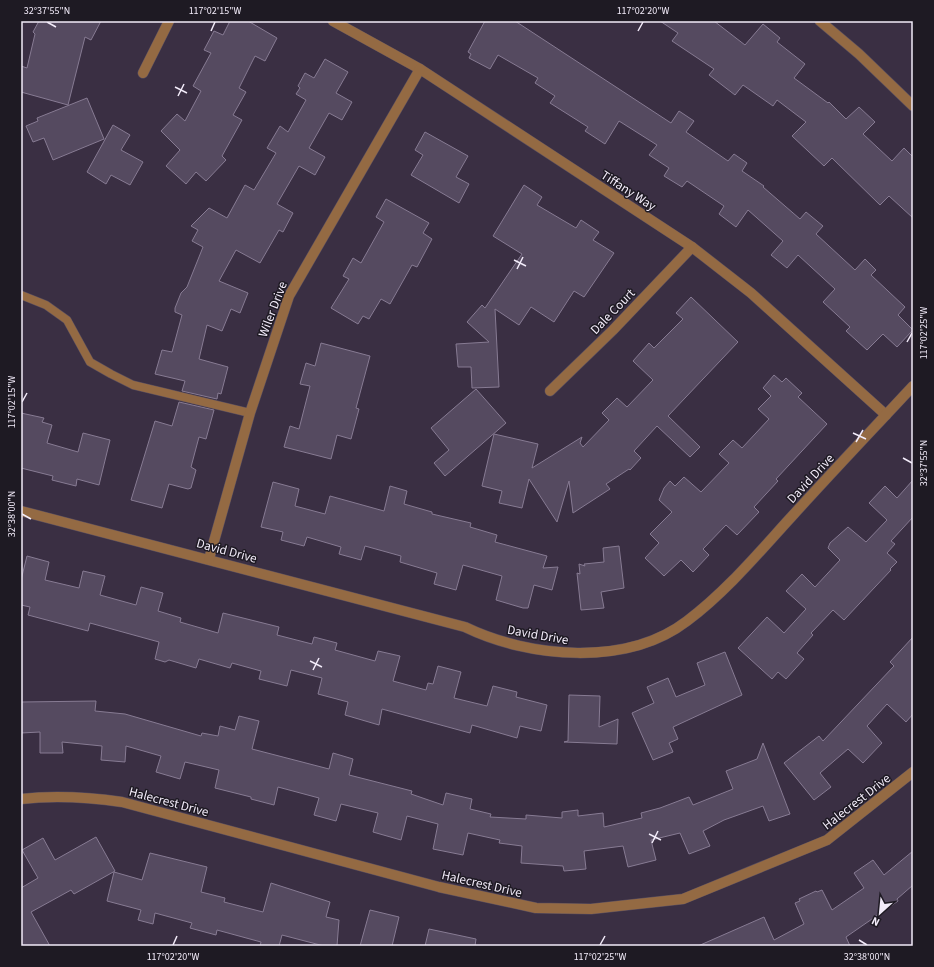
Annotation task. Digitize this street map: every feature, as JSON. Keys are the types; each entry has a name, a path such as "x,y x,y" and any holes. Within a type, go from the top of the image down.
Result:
{"street":[{"path":"143,73 169,21"},
{"name":"Tiffany Way","path":"333,21 420,69 692,247 751,293 886,415"},
{"path":"820,21 859,54 913,106"},
{"name":"Wiler Drive","path":"209,559 250,413 288,296 420,69"},
{"name":"Dale Court","path":"550,391 613,330 692,247"},
{"name":"David Drive","path":"21,511 465,627 488,638 527,648 578,654 633,647 661,636 687,622 723,591 913,386"},
{"name":"Halecrest Drive","path":"21,799 59,796 122,802 439,887 536,908 591,909 683,899 827,840 913,772"}],"lane":[{"path":"21,295 46,305 67,320 90,362 132,385 250,413"}],"building":[{"path":"39,21 101,21 91,40 85,37 68,105 21,92 21,66 27,68 35,34 33,32"},
{"path":"230,21 248,21 277,38 265,61 255,56 239,88 246,92 233,115 242,120 222,156 226,160 206,181 196,172 186,184 166,166 180,150 161,131 177,114 185,121 201,91 193,86 211,53 204,50 214,31 223,35"},
{"path":"485,21 515,21 671,123 679,111 694,121 686,132 728,161 734,154 747,163 742,171 764,186 763,187 800,219 806,212 823,226 816,234 855,270 865,259 876,270 871,275 905,307 898,315 913,330 897,347 883,334 867,350 846,331 850,327 823,302 835,289 798,255 787,268 771,255 783,241 748,210 736,227 719,214 724,206 687,181 682,187 664,176 669,168 649,155 657,145 619,121 605,144 585,131 588,127 550,103 555,96 535,83 538,78 498,55 490,69 469,58 471,54 468,52"},
{"path":"660,21 714,21 745,45 763,24 780,38 777,42 805,64 794,78 828,103 829,102 846,119 859,107 875,122 863,134 892,161 904,148 913,157 913,218 889,196 880,205 832,158 824,166 792,136 806,122 777,100 773,106 743,85 735,95 709,75 714,69 672,41 678,33"},
{"path":"325,59 348,72 336,93 352,102 342,120 329,113 309,148 325,157 315,175 299,166 277,204 293,213 283,232 279,230 260,263 236,250 219,281 248,293 240,313 231,309 222,331 207,325 199,359 228,367 221,394 218,393 217,399 182,391 185,381 155,374 162,350 172,352 182,315 175,312 175,308 181,293 187,287 203,247 192,241 198,230 191,226 209,208 227,218 245,185 254,190 276,153 267,148 280,126 288,132 306,100 296,94 300,88 298,86 305,73 314,78"},
{"path":"87,98 104,139 53,160 44,138 33,142 26,126 38,121 37,118"},
{"path":"113,125 130,135 121,150 143,162 130,185 111,175 106,184 87,172"},
{"path":"425,132 468,156 456,177 469,184 459,203 411,175 423,155 415,150"},
{"path":"524,185 542,197 537,205 576,228 581,220 599,232 593,240 614,253 584,297 574,291 554,322 531,307 519,325 495,309 499,387 472,388 471,367 458,367 456,344 489,342 467,322 482,305 485,308 522,254 493,236"},
{"path":"386,199 429,223 423,233 432,239 417,267 412,265 390,304 381,299 369,319 363,316 358,324 331,308 349,279 343,276 353,258 361,263 384,222 376,217"},
{"path":"691,297 738,342 668,416 700,447 690,457 657,426 634,451 641,458 630,470 629,469 606,484 610,489 573,513 569,481 557,522 529,479 522,508 499,503 502,491 482,486 494,434 538,444 532,468 582,437 580,443 583,447 609,420 602,413 617,398 627,407 653,380 633,361 649,343 654,348 683,319 676,313"},
{"path":"321,343 370,356 356,408 359,409 351,439 337,435 331,459 284,447 290,426 299,429 310,386 300,384 306,363 315,366"},
{"path":"774,375 782,382 786,378 802,393 798,397 827,424 776,479 778,481 754,507 759,512 737,535 726,525 703,549 709,555 693,572 681,560 664,576 645,558 659,543 650,534 672,512 659,500 664,488 670,481 675,486 684,477 701,492 729,463 719,454 733,440 742,448 769,419 758,409 771,396 763,388"},
{"path":"476,389 506,423 445,476 434,463 449,450 431,428"},
{"path":"179,402 214,410 206,439 199,437 191,467 196,470 191,488 188,489 169,484 162,508 131,500 155,421 172,426"},
{"path":"21,413 44,418 42,422 52,425 47,443 78,452 83,433 110,440 99,485 77,479 76,486 52,480 53,476 21,468"},
{"path":"913,480 913,517 891,541 895,544 887,553 897,562 844,620 833,610 811,633 813,635 797,653 804,659 786,679 778,672 772,679 738,648 767,617 784,633 806,609 786,591 802,574 815,587 840,560 828,548 830,543 848,527 866,542 887,520 869,503 885,486 897,498"},
{"path":"273,482 299,489 295,506 325,514 330,496 384,511 390,486 407,491 404,504 432,512 432,514 471,523 470,527 497,535 495,542 547,556 543,568 558,567 552,590 534,585 528,608 523,608 496,600 502,576 463,565 456,590 434,584 437,573 400,562 401,556 365,546 361,560 339,554 341,547 307,537 304,546 281,540 283,532 261,527"},
{"path":"619,546 624,588 601,592 604,608 581,610 577,573 580,574 579,564 585,566 584,564 604,562 603,548"},
{"path":"27,556 49,562 45,580 79,588 83,571 105,576 100,595 136,605 141,587 163,593 158,611 181,618 180,622 218,633 223,613 279,627 277,635 312,644 314,637 337,643 335,650 375,661 378,651 400,656 393,681 426,690 428,683 433,684 438,666 461,672 454,698 487,706 493,686 517,692 516,697 547,705 541,731 520,726 517,738 472,725 470,733 382,709 379,725 345,715 348,702 318,694 322,678 291,670 287,686 259,679 261,671 232,663 230,668 199,659 196,668 169,660 165,662 155,659 159,642 90,623 88,631 28,615 30,607 21,605 21,580"},
{"path":"913,637 913,714 906,722 887,704 867,726 882,743 863,763 848,749 820,773 831,787 814,800 784,763 819,736 823,741 894,666 890,662"},
{"path":"725,652 742,695 673,727 678,739 669,743 673,752 653,760 632,713 654,703 647,687 668,678 676,697 705,685 697,663"},
{"path":"569,695 600,696 599,727 618,719 617,744 564,742 568,741"},
{"path":"96,701 95,711 125,714 201,736 202,733 218,736 220,726 235,730 239,716 259,721 252,749 329,769 333,753 353,759 349,775 412,791 411,794 443,805 446,793 472,799 470,809 491,814 490,817 526,819 526,815 562,818 562,812 578,810 578,816 603,813 604,827 642,818 641,813 660,808 689,797 693,805 733,789 726,771 757,759 763,743 790,814 769,821 763,806 724,820 703,831 710,846 689,854 680,833 651,840 656,860 628,867 623,846 584,851 586,869 564,871 563,866 521,863 522,846 499,843 500,840 468,833 463,855 433,849 438,824 407,816 401,840 373,832 378,813 341,804 336,821 314,815 319,798 278,787 274,805 251,799 251,797 215,788 219,770 185,762 180,779 156,772 161,756 126,746 125,762 101,760 102,746 62,742 63,753 40,753 40,732 21,733 21,702"},
{"path":"96,837 115,871 74,894 71,890 31,912 50,946 21,946 21,888 38,878 22,850 43,838 55,860"},
{"path":"913,851 913,885 897,899 898,901 846,937 850,946 698,946 764,917 774,940 804,924 795,903 800,901 799,899 816,891 822,890 832,910 864,888 854,873 873,860 884,875"},
{"path":"150,853 207,867 201,892 225,898 224,902 263,912 271,883 330,902 326,917 339,920 337,946 324,946 282,935 279,946 260,946 261,942 217,930 216,935 190,928 192,923 155,913 153,924 138,920 141,910 107,901 114,872 142,880"},
{"path":"370,910 399,917 392,946 360,946"},
{"path":"429,929 476,939 475,946 425,946"}]}
